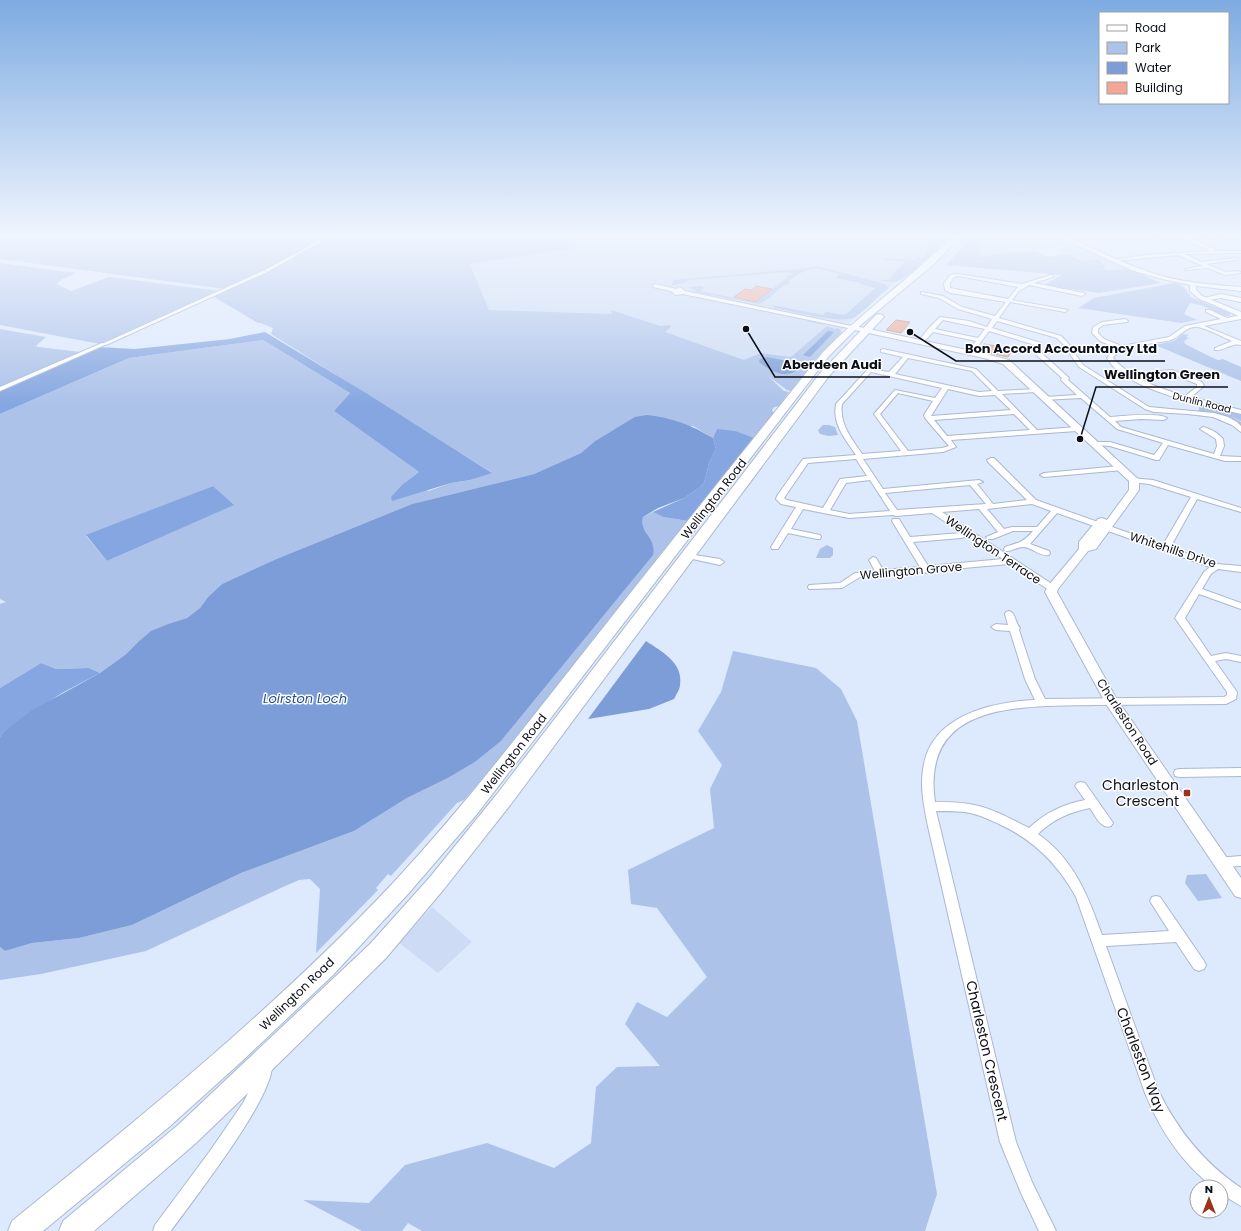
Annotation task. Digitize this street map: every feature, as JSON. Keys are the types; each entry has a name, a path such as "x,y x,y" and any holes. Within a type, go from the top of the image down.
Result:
{"main road":[{"name":"Wellington Road","path":"73,1231 187,1134 378,951 437,883 504,799 861,326 899,291"},
{"name":"Wellington Road","path":"22,1231 154,1123 233,1054 325,968 401,888 484,792 826,354 861,326 909,291"}],"street":[{"path":"0,389 222,291"},
{"path":"674,291 676,293 683,292 827,322 861,326"},
{"path":"954,291 1065,310"},
{"path":"970,353 978,340 1016,291"},
{"path":"1066,291 1082,294"},
{"path":"1194,291 1203,299 1241,316"},
{"path":"923,293 941,297 960,308 1059,337 1081,366 1147,408 1224,417 1237,424 1241,430"},
{"path":"1203,299 1221,296 1241,300"},
{"path":"1208,311 1227,320"},
{"path":"1125,321 1102,324 1095,328 1095,333 1102,340 1121,348 1163,341 1187,328 1198,324 1227,320 1241,316"},
{"path":"920,342 942,318 988,328 1039,344 1033,349 1066,378 1064,380 1119,428 1216,457 1225,459 1241,459"},
{"path":"1106,318 1114,322"},
{"path":"827,322 851,322 920,342 995,358 1006,362 1134,482 1150,482 1241,510"},
{"path":"1198,324 1238,343"},
{"path":"930,330 978,340"},
{"path":"1213,342 1224,346"},
{"path":"1216,349 1238,343"},
{"name":"Dunlin Road","path":"1121,348 1113,352 1110,358 1112,363 1150,387 1167,393 1241,412"},
{"path":"883,350 974,370 1036,432"},
{"path":"84,352 95,355"},
{"path":"890,375 908,356"},
{"path":"937,368 941,363"},
{"path":"1162,372 1173,369 1200,383 1201,386 1191,392 1187,398"},
{"path":"926,570 896,517 859,459 860,456 839,423 837,410 839,404 870,370 945,388 979,394 1036,390"},
{"path":"860,456 949,449 953,447 927,415 945,388"},
{"path":"906,453 877,414 897,391 937,400"},
{"path":"1045,399 1083,396"},
{"path":"928,418 1017,412"},
{"path":"1108,419 1141,417 1164,418"},
{"path":"945,438 1077,429"},
{"path":"1202,429 1215,435 1221,441 1222,444 1216,457"},
{"path":"1094,444 1110,444 1156,458 1167,442"},
{"name":"Wellington Terrace","path":"860,456 806,461 780,499 784,502 849,516 896,517 935,511 1033,502"},
{"path":"991,460 1033,502"},
{"path":"1044,475 1120,468"},
{"path":"825,512 843,481 872,478"},
{"path":"1052,588 1084,549 1092,547 1102,527 1134,490 1134,482"},
{"path":"880,491 975,483 991,506"},
{"path":"1166,548 1195,496"},
{"name":"Whitehills Drive","path":"1033,502 1055,511 1216,566 1241,568"},
{"path":"775,547 801,506"},
{"path":"982,507 1003,533"},
{"name":"Wellington Terrace","path":"935,511 1052,588"},
{"path":"1008,549 1030,541 1055,511"},
{"path":"990,537 1012,529 1039,529"},
{"path":"785,530 817,537"},
{"path":"908,540 961,536 968,533"},
{"path":"1024,544 1046,553"},
{"path":"688,556 720,562"},
{"path":"873,560 880,573"},
{"name":"Wellington Grove","path":"812,587 842,585 858,575 1012,561"},
{"path":"1216,566 1208,572 1180,618 1237,699"},
{"name":"Charleston Road","path":"1052,588 1051,592 1111,701 1241,891"},
{"path":"1197,590 1241,606"},
{"path":"1010,614 1030,679 1042,703"},
{"path":"996,627 1015,628"},
{"path":"1210,660 1226,656 1241,659"},
{"name":"Charleston Crescent","path":"1048,1231 1030,1198 1017,1169 1008,1142 931,806 927,780 929,764 935,748 944,736 966,719 991,709 1042,703 1237,699"},
{"path":"1179,773 1241,772"},
{"path":"1081,786 1107,823"},
{"path":"1031,834 1042,822 1055,814 1072,807 1091,802"},
{"name":"Charleston Way","path":"931,806 974,810 1009,823 1031,834 1051,851 1072,878 1082,896 1152,1094 1161,1115 1186,1152 1224,1186 1241,1198"},
{"path":"1221,862 1241,861"},
{"path":"1156,901 1200,965"},
{"path":"1099,941 1180,936"},
{"path":"161,1231 208,1167 257,1093 264,1079 267,1059"}],"shaded area":[{"path":"481,291 883,291 853,319 812,363 791,391 787,390 755,364 612,314 489,310"},
{"path":"265,332 366,393 492,473 470,480 451,483 392,501 391,497 403,484 419,472 334,411 350,393 263,340 129,358 0,414 0,389 98,347 135,349 230,339"},
{"path":"717,429 735,431 754,438 688,521 663,517 653,512 684,498 704,483 709,463 716,449 713,438"},
{"path":"213,486 234,505 107,561 86,535"},
{"path":"41,663 56,669 89,668 100,673 62,693 4,731 0,737 0,688"},
{"path":"432,907 472,942 438,973 399,943"}],"green space":[{"path":"0,291 219,291 100,344 0,325"},
{"path":"226,291 481,291 489,310 612,314 611,310 660,326 671,325 665,332 744,360 761,353 791,357 827,326 835,329 838,328 842,332 812,363 791,391 787,390 767,375 784,391 789,392 779,406 774,407 772,410 774,414 754,438 717,429 713,438 693,426 617,428 595,441 581,453 534,474 412,504 274,560 222,584 208,597 200,608 187,618 171,623 137,643 125,655 100,673 89,668 56,669 41,663 0,688 0,604 6,602 0,599 0,414 129,358 263,340 350,393 334,411 419,472 403,484 429,491 451,483 470,480 491,472 271,334 273,328 258,323 214,297","holes":["213,486 233,505 107,561 86,536"]},
{"path":"696,291 702,291 755,302 769,291 776,291 759,304"},
{"path":"871,291 885,291 855,317 849,319 829,318 804,314 775,308 772,305 823,315 826,312 845,315"},
{"path":"1088,291 1109,291 1099,293"},
{"path":"1129,291 1187,291 1191,297 1227,312 1230,316 1223,315 1201,305 1190,303 1184,314 1197,320 1181,323 1078,308 1094,298"},
{"path":"807,321 813,321 826,326"},
{"path":"0,329 46,337 36,346 38,347 81,352 0,387"},
{"path":"1183,334 1189,335 1186,337 1189,338 1184,341 1185,344 1218,360 1223,359 1241,367 1241,381 1155,345 1174,341"},
{"path":"1200,404 1220,409 1225,412 1241,415 1241,421 1229,415 1241,422 1241,427 1236,422 1198,413"},
{"path":"823,425 835,427 838,435 829,436 820,434 818,430"},
{"path":"653,512 663,517 688,521 560,685 464,800 457,803 391,876 388,874 376,888 378,890 316,953 320,889 310,879 299,880 283,887 146,951 41,974 0,980 0,947 5,951 32,943 79,938 132,925 241,873 354,831 407,798 448,778 475,762 500,742 647,534 642,526 642,520 643,517"},
{"path":"827,545 833,548 833,555 830,558 816,558 820,549"},
{"path":"733,651 816,668 841,689 857,721 937,1194 925,1231 422,1231 408,1223 402,1231 362,1231 303,1200 369,1203 405,1165 487,1143 554,1168 591,1143 596,1087 617,1067 660,1066 625,1024 637,1002 667,1017 707,977 657,908 631,904 628,870 714,828 710,789 722,765 698,731 721,692"},
{"path":"1206,874 1222,898 1198,901 1185,883 1187,875"}],"water":[{"path":"828,331 834,332 810,357 803,355"},
{"path":"767,357 792,362 798,366 799,369 789,374 778,373 759,362 760,359"},
{"name":"Loirston Loch","path":"647,415 682,423 713,438 716,449 709,463 704,483 684,498 658,508 643,517 643,527 654,549 653,555 500,742 475,762 448,778 407,798 354,831 241,873 132,925 79,938 32,943 5,951 0,947 0,737 4,731 31,711 100,673 125,655 151,631 187,618 200,608 208,597 222,584 274,560 412,504 534,474 581,453 595,441 635,417"},
{"path":"646,641 670,658 678,670 680,687 674,699 649,709 588,719"}],"building":[{"path":"742,291 769,291 755,302 734,297"},
{"path":"896,320 910,322 901,333 886,330"},
{"path":"984,344 1013,349 1008,357 979,351"}],"place":[{"name":"Aberdeen Audi","path":"746,329"},
{"name":"Bon Accord Accountancy Ltd","path":"910,332"},
{"name":"Wellington Green","path":"1080,439"},
{"name":"Charleston Crescent","path":"1187,793"}]}
